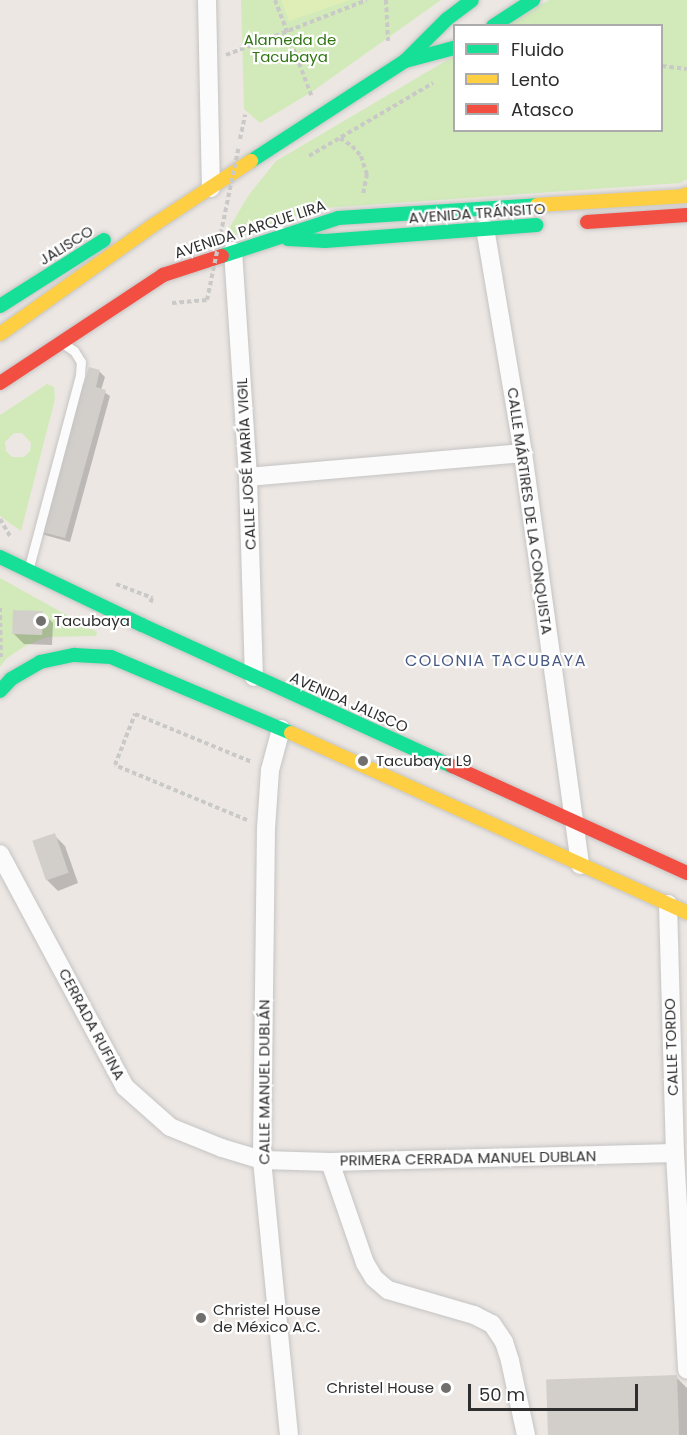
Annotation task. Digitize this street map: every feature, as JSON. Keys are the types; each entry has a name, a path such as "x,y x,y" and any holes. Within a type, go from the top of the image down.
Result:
{"main road":[{"path":"0,334 155,224 405,61 447,19 472,0"},
{"path":"496,24 533,0"},
{"path":"405,61 453,48"},
{"name":"AVENIDA PARQUE LIRA","path":"0,383 163,275 270,238 338,218 554,206 686,195"},
{"path":"568,223 687,215"},
{"name":"JALISCO","path":"0,306 117,232 155,224"},
{"name":"AVENIDA TRÁNSITO","path":"270,238 325,241 545,225"},
{"name":"AVENIDA JALISCO","path":"0,557 27,572 254,677 687,873"},
{"path":"0,691 11,679 40,662 74,655 92,654 111,657 281,729 687,913"}],"street":[{"path":"207,0 211,188"},
{"name":"CALLE MÁRTIRES DE LA CONQUISTA","path":"485,228 523,453 580,865"},
{"name":"CALLE JOSÉ MARÍA VIGIL","path":"233,251 248,477 254,677"},
{"path":"248,477 523,453"},
{"name":"CALLE MANUEL DUBLÁN","path":"281,729 270,770 266,828 262,1160 289,1435"},
{"name":"CERRADA RUFINA","path":"0,854 125,1087 170,1127 222,1148 262,1160"},
{"name":"CALLE TORDO","path":"668,904 675,1153 687,1370"},
{"name":"PRIMERA CERRADA MANUEL DUBLAN","path":"262,1160 330,1162 675,1153"},
{"path":"330,1162 365,1263 374,1278 388,1290 474,1315 492,1324 504,1342 510,1361 526,1435"}],"lane":[{"path":"27,572 80,375 81,362 74,351 62,342"}],"path":[{"path":"275,0 320,118"},
{"path":"208,61 367,0"},
{"path":"386,0 388,39"},
{"path":"663,66 687,69"},
{"path":"309,156 436,82"},
{"path":"172,303 207,300 244,118"},
{"path":"338,218 356,208 364,191 367,174 361,156 340,138"},
{"path":"0,519 12,539"},
{"path":"0,608 1,663"},
{"path":"266,828 115,765 135,714 270,770"}],"green space":[{"name":"Alameda de Tacubaya","path":"241,0 441,0 313,91 260,123 244,109"},
{"path":"281,0 350,0 289,21"},
{"path":"549,0 687,0 687,179 680,183 325,208 223,239 248,196 276,161 453,57 453,132 663,132 663,24 508,24"},
{"path":"47,384 54,387 55,399 21,531 0,516 0,415","holes":["14,433 22,433 31,443 30,451 24,457 12,457 6,451 5,442"]},
{"path":"0,578 97,632 96,636 47,637 25,646 7,658 0,667"}],"building":[{"path":"89,367 100,370 96,387 106,390 65,538 35,530 76,381 84,384"},
{"path":"13,610 43,611 42,635 12,634"},
{"path":"55,833 69,873 46,881 32,841"},
{"path":"677,1375 679,1435 548,1435 546,1380"}],"traffic: fast":[{"path":"251,161 405,61 447,19 472,0"},
{"path":"496,24 533,0"},
{"path":"405,61 453,48"},
{"path":"222,256 338,218 537,205"},
{"path":"288,239 325,241 536,225"},
{"path":"0,306 104,240"},
{"path":"0,557 142,625 452,766"},
{"path":"0,691 11,679 40,662 74,655 111,657 291,733"}],"traffic: slow":[{"path":"0,334 155,224 251,161"},
{"path":"683,196 687,194"},
{"path":"537,205 687,196"},
{"path":"291,733 687,913"}],"traffic: jam":[{"path":"587,222 687,215"},
{"path":"0,383 163,275 222,256"},
{"path":"452,766 687,873"}],"place":[{"name":"Tacubaya","path":"41,621"},
{"name":"Tacubaya L9","path":"363,761"},
{"name":"Christel House de México A.C.","path":"201,1318"},
{"name":"Christel House","path":"446,1388"}],"district":[{"name":"COLONIA TACUBAYA","path":"496,661"}]}
